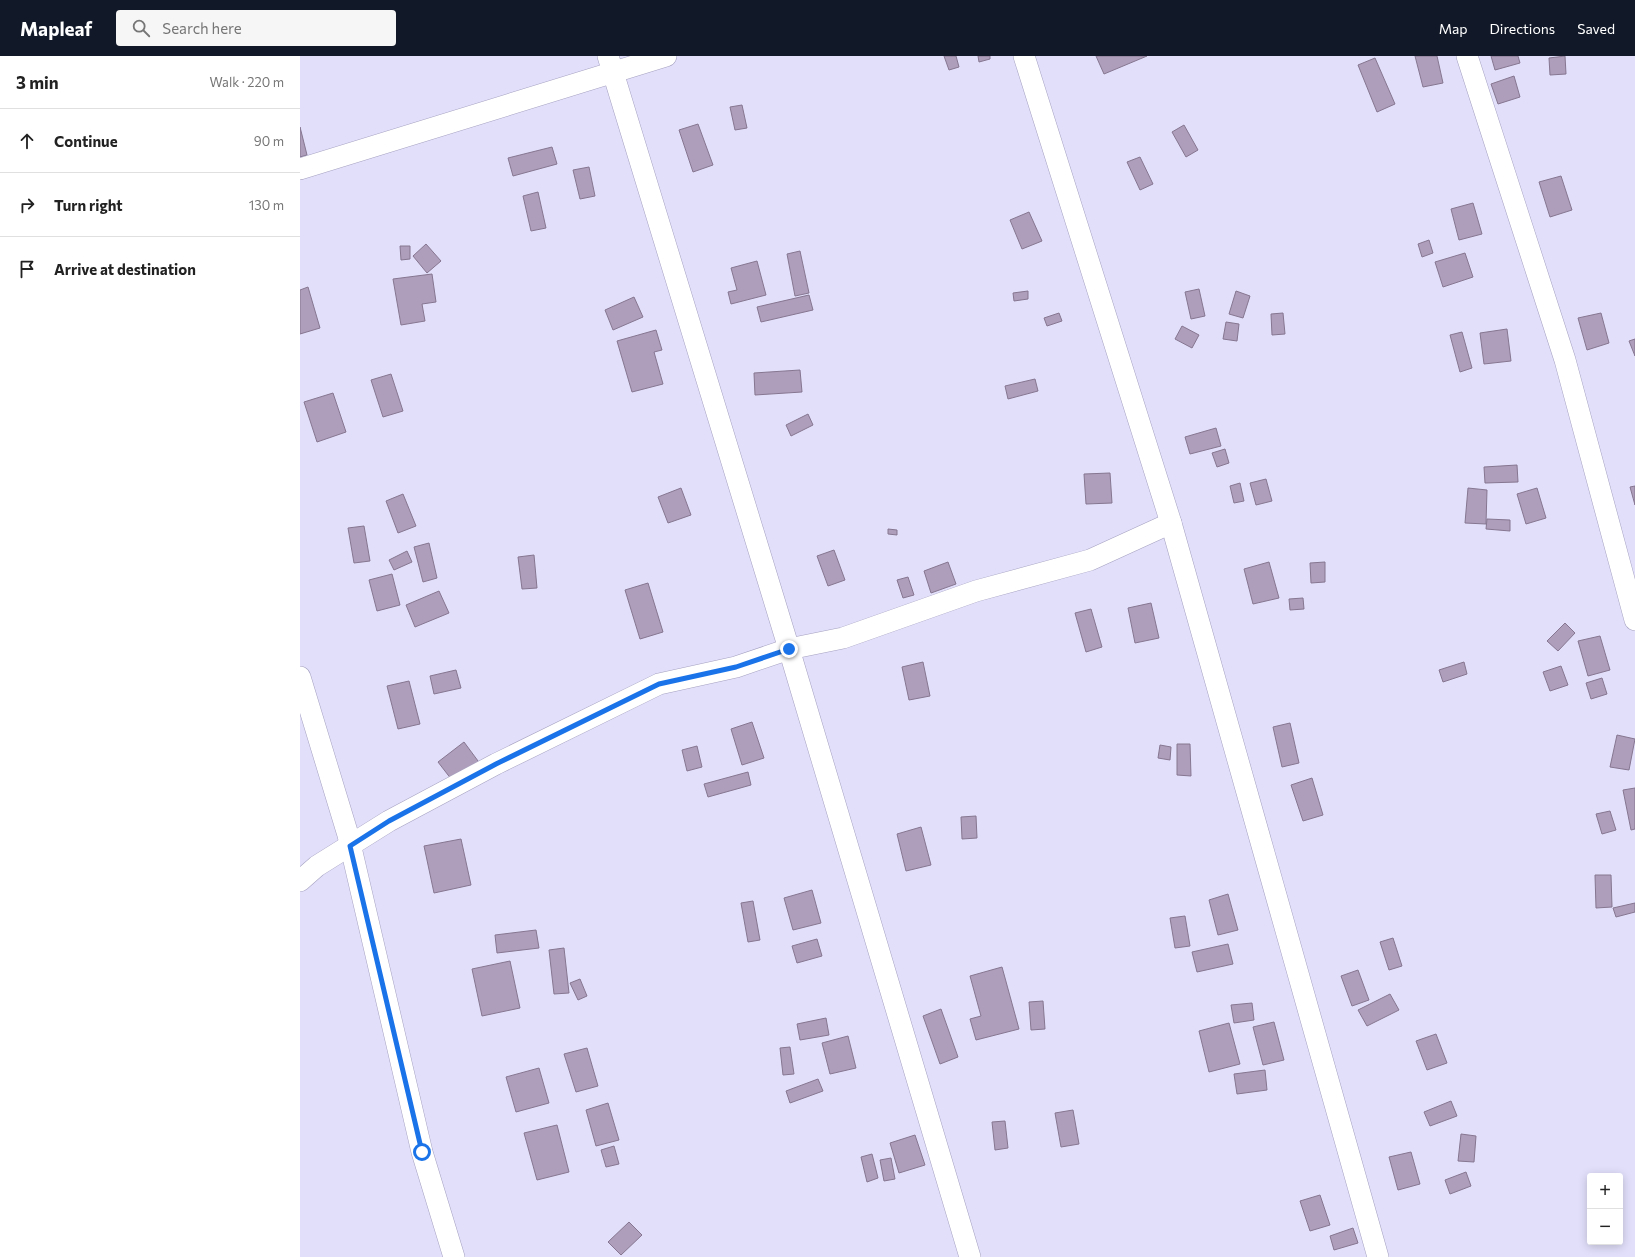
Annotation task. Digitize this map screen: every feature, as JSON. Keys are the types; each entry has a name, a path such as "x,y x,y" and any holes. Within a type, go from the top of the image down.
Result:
{"street":[{"path":"300,169 611,64 666,56"},
{"path":"1024,56 1171,523 1378,1257"},
{"path":"1467,56 1565,360 1635,620"},
{"path":"611,64 789,649 970,1257"},
{"path":"300,880 317,866 389,821 496,764 659,684 736,667 789,649 843,638 976,591 1090,560 1171,523"},
{"path":"300,677 350,846 422,1152 454,1257"}],"building":[{"path":"944,56 956,56 959,67 949,70"},
{"path":"978,56 990,56 990,59 979,62"},
{"path":"1096,56 1147,56 1104,74"},
{"path":"1415,56 1437,56 1443,83 1423,87"},
{"path":"1491,56 1518,56 1520,63 1495,70"},
{"path":"1565,56 1566,74 1550,75 1549,58"},
{"path":"1375,58 1395,104 1377,112 1358,65"},
{"path":"1514,76 1520,97 1498,104 1491,84"},
{"path":"742,105 747,128 735,130 730,107"},
{"path":"698,124 713,165 693,172 679,130"},
{"path":"1184,125 1198,150 1186,157 1172,132"},
{"path":"300,127 307,155 300,157"},
{"path":"552,147 557,164 513,176 508,158"},
{"path":"1140,157 1153,184 1140,190 1127,162"},
{"path":"589,167 595,196 580,199 573,170"},
{"path":"1561,176 1572,210 1550,217 1539,182"},
{"path":"538,192 546,228 531,231 523,196"},
{"path":"1473,203 1482,234 1459,240 1451,209"},
{"path":"1029,212 1042,241 1022,249 1010,220"},
{"path":"1429,240 1433,253 1422,257 1418,244"},
{"path":"426,244 441,261 427,273 413,256"},
{"path":"400,246 410,246 410,259 401,260"},
{"path":"800,251 809,293 795,296 787,254"},
{"path":"1465,253 1473,277 1443,287 1435,262"},
{"path":"757,261 766,295 731,304 728,292 737,290 731,268"},
{"path":"432,274 436,302 422,304 425,321 401,325 393,279"},
{"path":"308,287 320,328 300,334 300,290"},
{"path":"1199,289 1205,316 1191,319 1185,292"},
{"path":"1028,291 1028,299 1014,301 1013,293"},
{"path":"1236,291 1250,296 1243,318 1229,314"},
{"path":"809,295 813,310 761,322 757,307"},
{"path":"634,297 643,317 613,330 605,310"},
{"path":"1059,313 1062,321 1047,326 1044,318"},
{"path":"1283,313 1285,334 1272,335 1271,314"},
{"path":"1601,313 1609,343 1587,350 1578,318"},
{"path":"1226,322 1239,324 1237,341 1223,339"},
{"path":"1182,326 1199,335 1192,348 1175,339"},
{"path":"1507,329 1511,361 1484,364 1480,333"},
{"path":"656,330 662,350 654,352 663,384 632,392 617,341"},
{"path":"1462,332 1472,368 1460,372 1450,335"},
{"path":"1635,339 1635,356 1629,341"},
{"path":"800,370 802,392 755,395 754,373"},
{"path":"391,374 403,411 383,417 371,380"},
{"path":"1035,379 1038,391 1008,399 1005,386"},
{"path":"333,393 346,432 317,442 304,402"},
{"path":"808,414 813,425 791,436 786,425"},
{"path":"1216,428 1221,446 1190,454 1185,437"},
{"path":"1225,449 1229,463 1217,467 1212,453"},
{"path":"1517,465 1518,482 1485,483 1484,467"},
{"path":"1110,473 1112,503 1086,504 1084,474"},
{"path":"1266,479 1272,501 1256,505 1250,483"},
{"path":"1240,483 1244,501 1234,503 1230,486"},
{"path":"1635,486 1635,505 1630,487"},
{"path":"681,488 691,515 668,523 658,497"},
{"path":"1468,488 1487,490 1486,524 1465,523"},
{"path":"1537,488 1546,518 1526,524 1517,494"},
{"path":"403,494 416,526 398,533 386,501"},
{"path":"1487,519 1510,520 1510,531 1486,529"},
{"path":"364,526 370,561 354,563 348,528"},
{"path":"888,529 897,530 897,535 888,534"},
{"path":"429,543 437,578 423,582 414,547"},
{"path":"834,550 845,580 828,586 817,556"},
{"path":"407,551 412,562 394,570 389,560"},
{"path":"534,555 537,588 522,589 518,557"},
{"path":"948,562 956,584 931,593 924,571"},
{"path":"1269,562 1279,598 1253,604 1244,569"},
{"path":"1325,562 1325,582 1311,583 1310,563"},
{"path":"392,574 400,605 377,611 369,580"},
{"path":"908,577 914,595 903,598 897,580"},
{"path":"648,583 663,632 640,639 625,590"},
{"path":"439,591 449,613 415,627 406,605"},
{"path":"1303,598 1304,609 1290,610 1289,599"},
{"path":"1151,603 1159,638 1135,643 1128,608"},
{"path":"1091,609 1102,647 1086,652 1075,613"},
{"path":"1565,623 1575,633 1558,651 1547,641"},
{"path":"1600,636 1610,670 1588,676 1578,641"},
{"path":"923,662 930,696 909,700 902,667"},
{"path":"1464,662 1467,674 1443,682 1439,670"},
{"path":"1561,666 1568,685 1550,691 1543,672"},
{"path":"456,670 461,688 434,694 430,676"},
{"path":"1602,678 1607,694 1591,699 1586,683"},
{"path":"409,681 420,724 398,729 387,686"},
{"path":"752,722 764,758 742,765 731,729"},
{"path":"1290,723 1299,763 1282,767 1273,727"},
{"path":"1617,735 1635,739 1629,770 1610,767"},
{"path":"464,742 481,765 455,784 438,762"},
{"path":"1177,744 1190,744 1191,776 1177,775"},
{"path":"1160,745 1171,747 1170,760 1158,758"},
{"path":"697,746 702,767 687,771 682,750"},
{"path":"748,772 751,785 708,797 704,784"},
{"path":"1312,778 1323,815 1303,821 1291,785"},
{"path":"1635,788 1635,829 1631,830 1623,790"},
{"path":"1610,811 1616,830 1602,834 1596,814"},
{"path":"976,816 977,838 962,839 961,817"},
{"path":"921,827 931,865 906,871 897,834"},
{"path":"461,839 471,885 434,893 424,846"},
{"path":"1595,875 1611,875 1612,907 1596,908"},
{"path":"812,890 821,923 793,930 784,898"},
{"path":"1228,894 1238,930 1218,935 1209,900"},
{"path":"753,901 760,940 748,942 741,903"},
{"path":"1635,903 1635,912 1616,917 1613,908"},
{"path":"1185,916 1190,946 1175,948 1170,918"},
{"path":"536,930 539,948 497,953 495,935"},
{"path":"1393,938 1402,966 1389,970 1380,942"},
{"path":"817,939 822,956 797,963 792,946"},
{"path":"1228,944 1233,964 1197,972 1192,952"},
{"path":"564,948 569,993 554,994 549,950"},
{"path":"510,961 520,1008 482,1016 472,969"},
{"path":"1002,967 1019,1029 976,1040 970,1019 981,1016 970,976"},
{"path":"1358,970 1369,1000 1352,1006 1341,976"},
{"path":"580,979 587,996 578,1000 570,983"},
{"path":"1390,994 1399,1010 1367,1026 1358,1010"},
{"path":"1043,1001 1045,1029 1031,1030 1029,1002"},
{"path":"1252,1003 1254,1020 1234,1023 1231,1005"},
{"path":"941,1009 958,1057 940,1064 923,1016"},
{"path":"826,1018 829,1035 800,1040 797,1024"},
{"path":"1274,1022 1284,1060 1263,1065 1253,1027"},
{"path":"1229,1023 1240,1064 1209,1072 1199,1031"},
{"path":"1436,1034 1447,1063 1427,1070 1416,1041"},
{"path":"848,1036 856,1068 830,1074 822,1043"},
{"path":"790,1047 794,1074 783,1075 780,1048"},
{"path":"587,1048 598,1086 576,1092 564,1054"},
{"path":"539,1068 549,1103 516,1112 506,1077"},
{"path":"1265,1070 1267,1090 1237,1094 1234,1074"},
{"path":"818,1079 823,1091 790,1103 786,1091"},
{"path":"1451,1101 1457,1116 1430,1126 1424,1112"},
{"path":"608,1103 619,1140 596,1146 586,1110"},
{"path":"1073,1110 1079,1144 1061,1147 1055,1113"},
{"path":"1005,1121 1008,1148 995,1150 992,1122"},
{"path":"557,1125 569,1172 537,1180 524,1133"},
{"path":"1461,1134 1476,1136 1474,1162 1458,1161"},
{"path":"915,1135 925,1165 899,1173 890,1143"},
{"path":"614,1146 619,1164 606,1167 601,1150"},
{"path":"1411,1152 1420,1184 1398,1190 1389,1157"},
{"path":"872,1154 878,1178 867,1182 861,1157"},
{"path":"891,1158 895,1179 884,1181 880,1160"},
{"path":"1466,1172 1471,1186 1450,1194 1445,1180"},
{"path":"1320,1195 1330,1225 1310,1231 1300,1201"},
{"path":"629,1222 642,1235 621,1255 608,1242"},
{"path":"1353,1228 1358,1243 1334,1250 1330,1236"}],"route":[{"path":"422,1152 350,846 389,821 496,764 659,684 736,667 789,649"}]}
